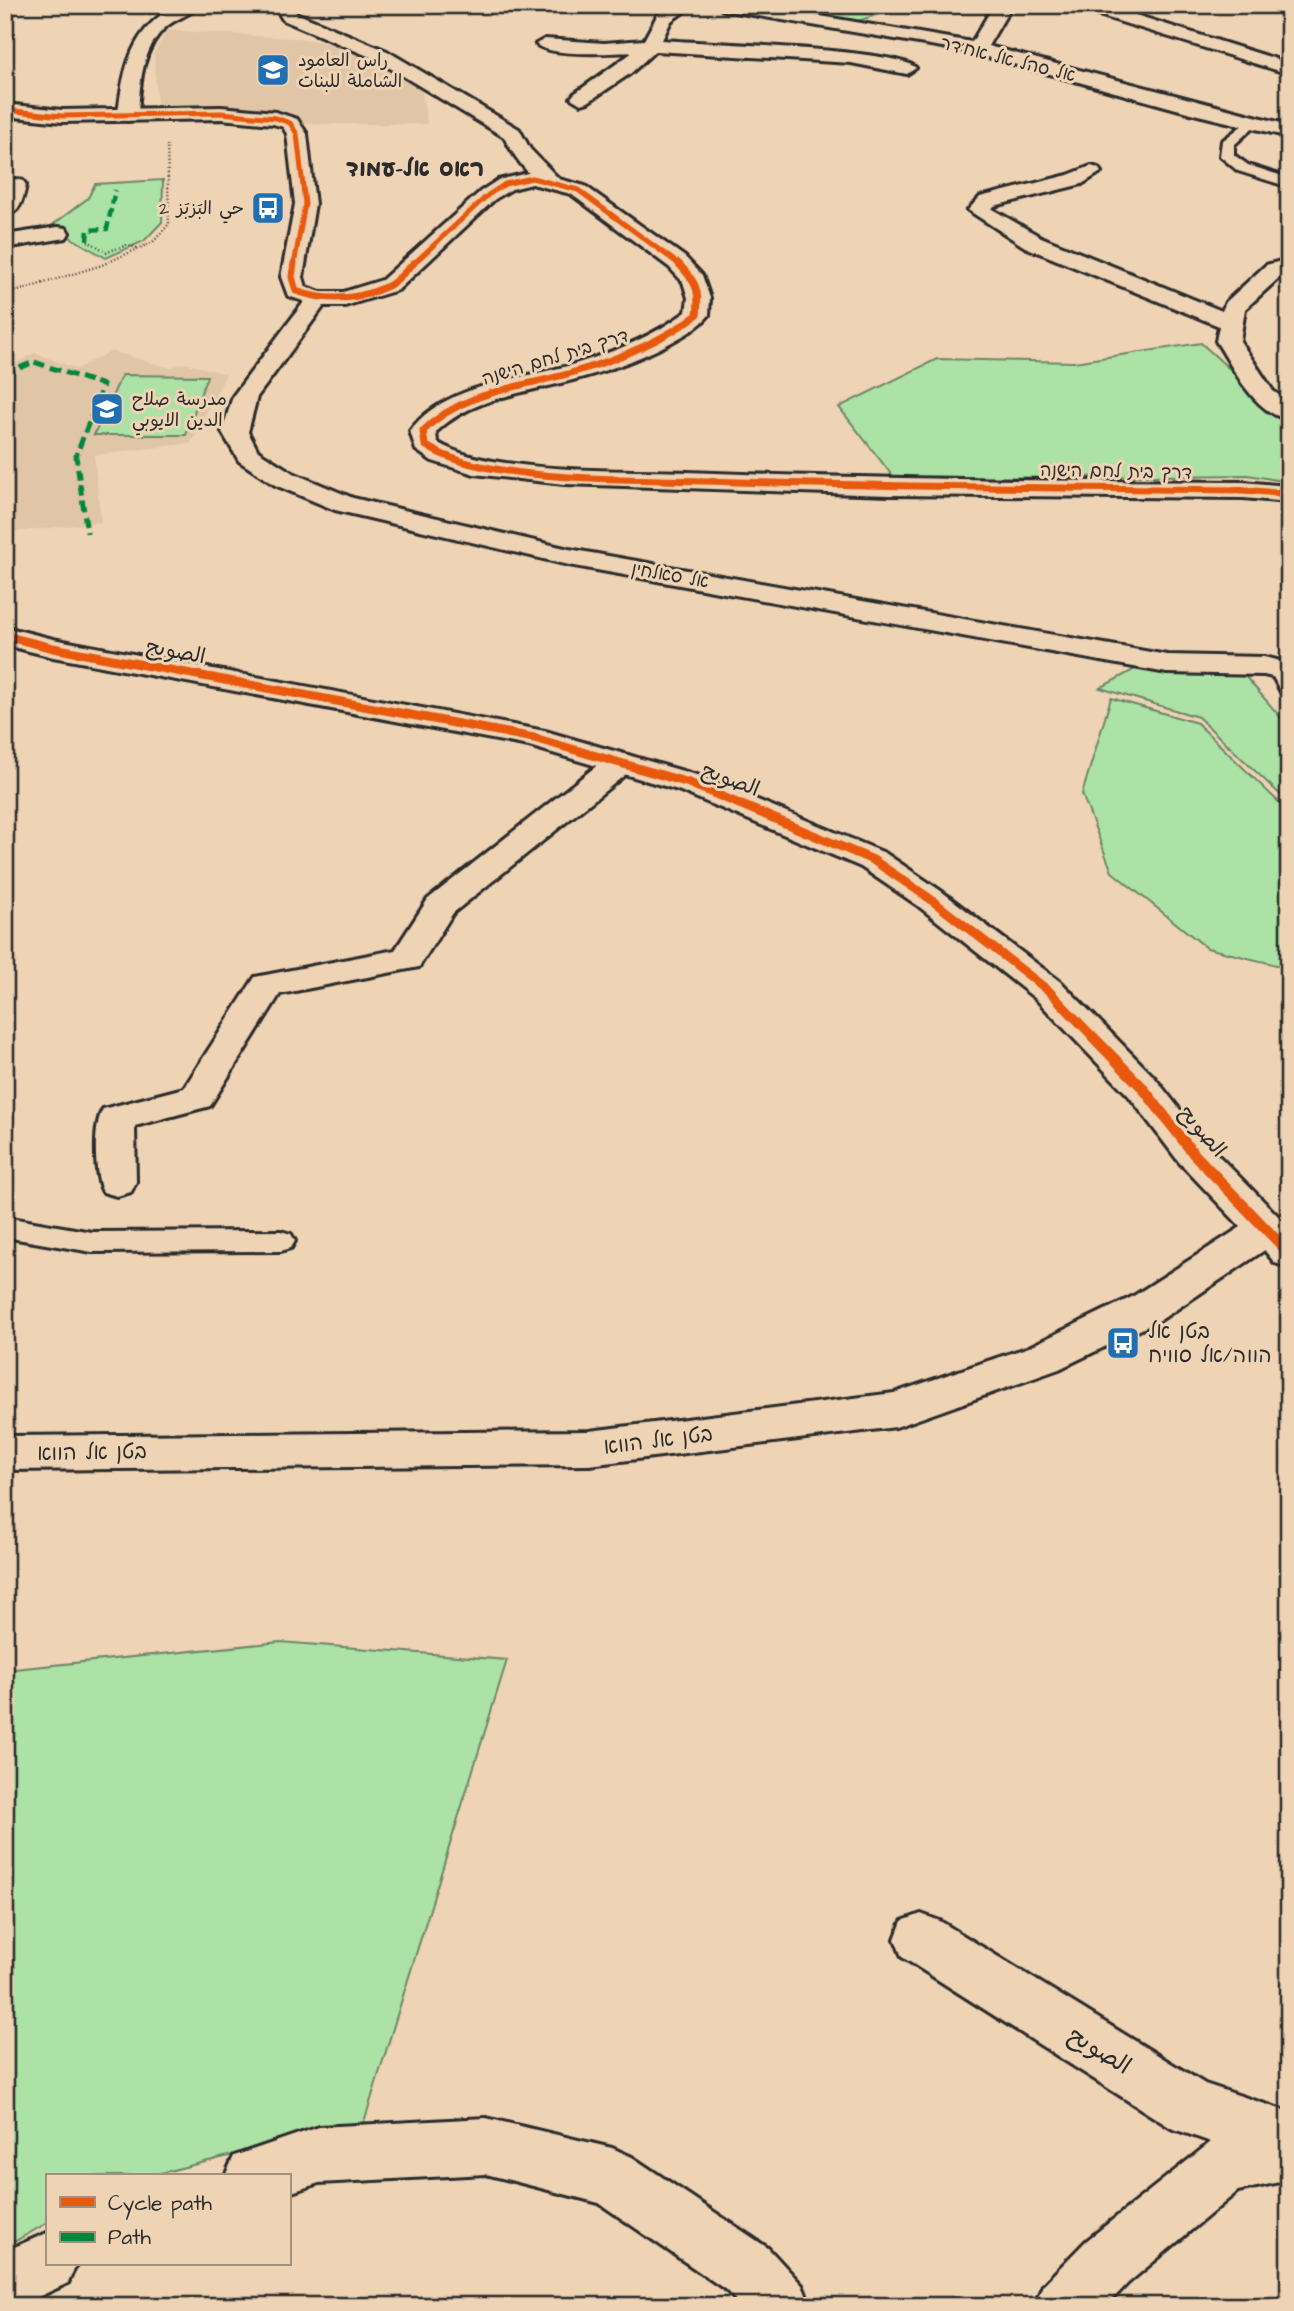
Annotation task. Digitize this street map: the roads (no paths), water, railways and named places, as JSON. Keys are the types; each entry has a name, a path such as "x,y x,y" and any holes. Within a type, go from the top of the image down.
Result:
{"street":[{"path":"128,115 134,60 148,33 175,12 192,5"},
{"path":"284,5 289,16 381,55 512,133 522,152 551,181"},
{"path":"581,98 624,69 651,45 664,18 685,5"},
{"name":"אל סהל אל אח'דר","path":"723,5 977,49 1289,131"},
{"path":"977,49 1003,5"},
{"path":"1085,5 1289,69"},
{"path":"545,44 604,48 651,45 851,58 906,68"},
{"path":"5,110 62,116 261,116 290,123 296,134 305,204 292,277 296,291 318,299"},
{"path":"1091,172 1036,191 987,201 979,210 1033,242 1231,323"},
{"name":"דרך בית לחם הישנה","path":"318,299 345,299 390,285 488,195 505,184 532,178 551,181 578,190 677,262 694,280 699,298 697,315 674,333 634,352 572,373 489,394 444,412 423,431 425,445 441,456 474,466 564,476 657,481 889,487 1243,490 1289,494"},
{"path":"5,210 11,204 16,185"},
{"path":"5,242 58,233"},
{"path":"1289,266 1274,270 1234,307 1228,341 1264,396 1289,413"},
{"name":"אל סאלחין","path":"318,299 246,396 235,432 248,456 284,479 344,504 569,557 1154,662 1264,666 1285,677"},
{"name":"الصويح","path":"5,636 53,648 534,738 689,783 862,855 929,898 1049,991 1142,1087 1193,1153 1282,1244"},
{"path":"117,1182 116,1118 197,1097 268,985 407,959 440,906 620,763"},
{"name":"בטן אל הווא","path":"5,1453 589,1448 896,1410 1044,1358 1282,1244"},
{"name":"الصويح","path":"921,1939 1191,2108 1289,2140"},
{"path":"260,2174 319,2155 486,2146 612,2177 747,2269 781,2306"},
{"path":"1064,2306 1107,2262 1225,2165 1289,2152"},
{"path":"5,2282 46,2262"}],"lane":[{"path":"1252,122 1227,144 1227,156 1243,168 1289,183"},
{"path":"5,1227 92,1242 281,1241"}],"place":[{"name":"راس العامود الشاملة للبنات","path":"273,70"},
{"name":"حي البَزبَز 2","path":"268,208"},
{"name":"مدرسة صلاح الدين الايوبي","path":"107,409"},
{"name":"בטן אל הווה/אל סוויח","path":"1123,1343"}],"district":[{"name":"ראס אל-עמוד","path":"415,168"}]}
